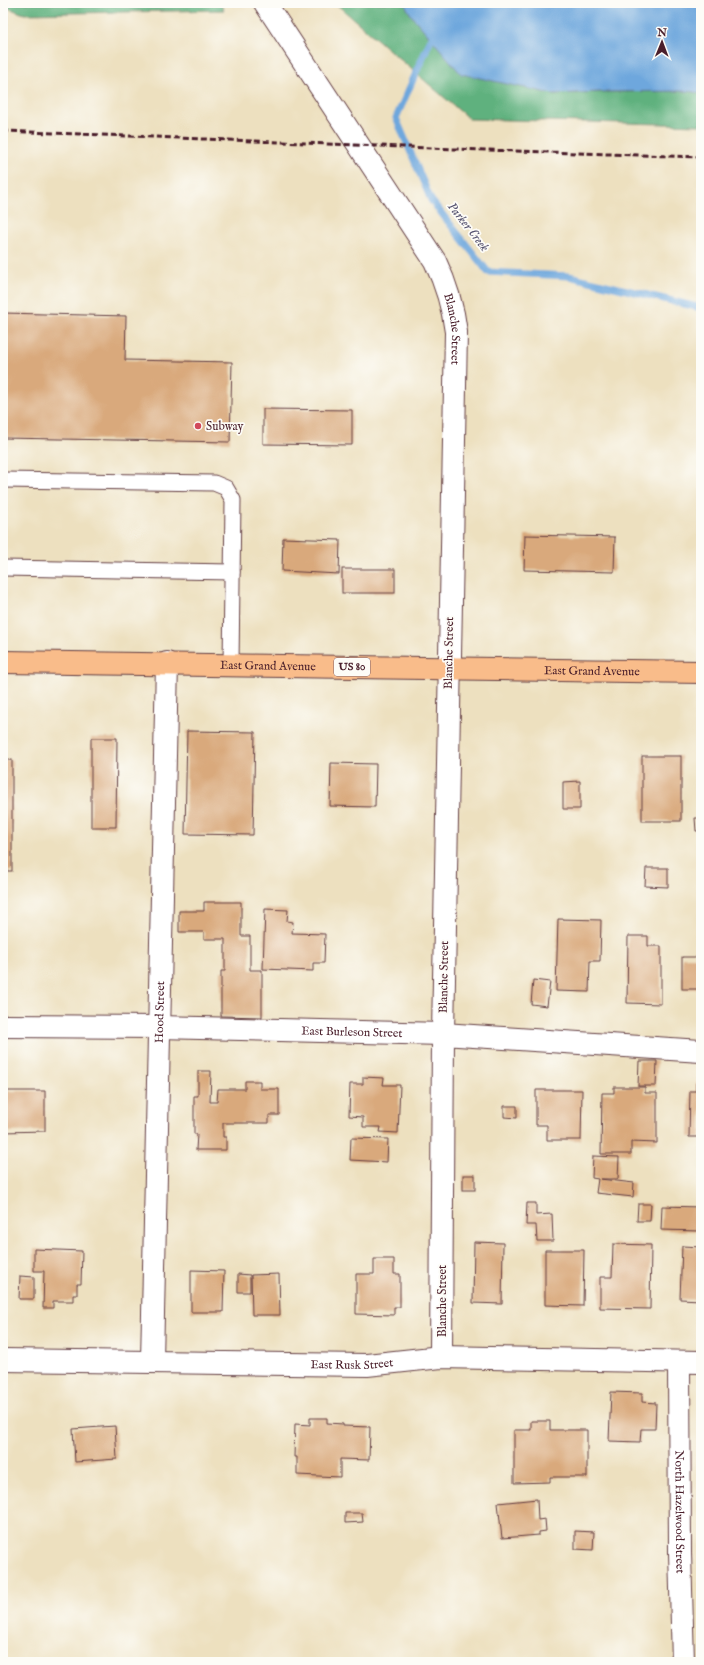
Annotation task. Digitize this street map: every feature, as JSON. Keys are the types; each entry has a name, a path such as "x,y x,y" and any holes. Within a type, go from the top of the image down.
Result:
{"highway":[{"name":"East Grand Avenue","path":"3,662 231,664 449,670 701,672"}],"street":[{"name":"Blanche Street","path":"265,3 435,261 453,308 456,332 443,1034 441,1357"},
{"name":"Hood Street","path":"152,1361 167,663"},
{"name":"East Burleson Street","path":"3,1026 159,1027 443,1034 701,1051"},
{"name":"East Rusk Street","path":"3,1360 367,1365 441,1357 701,1362"},
{"name":"North Hazelwood Street","path":"679,1362 680,1552 683,1662"}],"lane":[{"path":"3,480 214,483 226,488 233,500 231,664"},
{"path":"3,568 232,572"}],"green space":[{"path":"3,3 220,3 224,10 24,14 3,6"},
{"path":"335,3 404,3 411,15 553,94 686,91 701,93 701,125 469,119"}],"water":[{"path":"404,3 701,3 701,93 686,91 553,94 461,74 411,15"}],"building":[{"path":"3,313 126,316 125,360 232,362 230,442 3,438"},
{"path":"263,409 352,410 352,445 263,444"},
{"path":"525,535 615,537 614,572 524,570"},
{"path":"283,538 340,540 339,574 282,571"},
{"path":"342,569 395,569 395,593 342,593"},
{"path":"187,731 255,732 253,835 185,834"},
{"path":"91,738 117,738 116,827 91,827"},
{"path":"642,756 681,756 681,821 642,821"},
{"path":"3,760 12,760 12,871 3,871"},
{"path":"331,763 376,764 375,807 330,806"},
{"path":"580,781 580,809 563,809 563,782"},
{"path":"695,818 701,818 701,831 696,831"},
{"path":"646,868 668,868 668,887 645,886"},
{"path":"204,902 241,902 241,936 250,936 250,970 262,970 262,1017 221,1016 221,971 225,971 225,939 204,939 204,932 179,932 179,911 204,911"},
{"path":"265,909 288,910 287,921 293,922 292,933 325,934 324,963 313,963 313,971 263,969"},
{"path":"558,919 601,920 600,961 590,961 589,992 556,991"},
{"path":"628,936 648,936 648,946 661,946 661,1004 627,1003"},
{"path":"682,957 701,957 701,989 682,989"},
{"path":"533,980 550,982 547,1006 531,1004"},
{"path":"639,1061 657,1061 656,1086 638,1086"},
{"path":"198,1071 211,1071 210,1102 217,1102 218,1089 245,1089 245,1081 260,1081 260,1089 279,1089 279,1115 269,1115 269,1123 223,1123 223,1137 226,1137 226,1150 196,1150 197,1134 194,1134 194,1096 198,1096"},
{"path":"363,1077 384,1078 383,1085 400,1085 398,1133 380,1132 381,1127 363,1127 363,1117 349,1116 350,1084 363,1084"},
{"path":"696,1083 701,1083 701,1137 689,1137 690,1091 696,1091"},
{"path":"614,1087 645,1087 645,1093 657,1093 657,1143 631,1142 631,1154 601,1154 602,1093 614,1093"},
{"path":"536,1090 582,1090 581,1140 547,1140 547,1125 536,1125"},
{"path":"3,1091 45,1091 45,1131 3,1132"},
{"path":"504,1106 517,1106 517,1118 504,1117"},
{"path":"351,1138 388,1139 387,1162 350,1160"},
{"path":"593,1156 619,1157 618,1179 600,1179 634,1183 633,1197 596,1193 598,1179 592,1178"},
{"path":"463,1175 475,1175 475,1190 463,1190"},
{"path":"527,1203 536,1203 536,1215 552,1214 553,1241 537,1241 536,1225 526,1225"},
{"path":"638,1204 651,1204 650,1221 637,1221"},
{"path":"662,1206 700,1207 700,1231 661,1230"},
{"path":"474,1242 503,1243 502,1304 473,1303"},
{"path":"613,1244 651,1245 650,1309 600,1308 600,1277 612,1277"},
{"path":"682,1246 701,1247 701,1300 680,1299"},
{"path":"34,1249 82,1251 81,1284 77,1284 77,1295 73,1295 73,1301 53,1301 53,1308 43,1308 44,1271 34,1271"},
{"path":"545,1250 584,1250 583,1306 545,1305"},
{"path":"374,1259 394,1259 394,1274 400,1274 400,1307 394,1307 394,1315 356,1314 356,1274 374,1274"},
{"path":"191,1270 224,1271 223,1312 191,1312"},
{"path":"238,1274 250,1275 250,1292 238,1292"},
{"path":"279,1274 280,1315 252,1315 251,1275"},
{"path":"20,1276 34,1277 34,1299 19,1299"},
{"path":"611,1392 642,1393 642,1402 656,1403 655,1429 641,1429 640,1442 609,1441"},
{"path":"310,1418 327,1418 327,1423 343,1424 343,1426 370,1427 369,1460 340,1459 340,1477 297,1475 297,1457 294,1457 295,1424 310,1425"},
{"path":"531,1421 550,1421 550,1430 587,1430 587,1477 550,1477 550,1482 514,1483 514,1430 531,1430"},
{"path":"115,1426 117,1459 75,1462 73,1429"},
{"path":"537,1499 538,1520 545,1519 546,1531 539,1532 539,1535 502,1538 498,1503"},
{"path":"345,1513 362,1513 363,1522 345,1523"},
{"path":"575,1531 594,1532 593,1550 575,1549"}],"waterway":[{"name":"Parker Creek","path":"437,32 431,39 396,118 431,200 488,272 569,276 701,308"}],"railway":[{"path":"3,131 701,157"}],"place":[{"name":"Subway","path":"198,426"}]}
